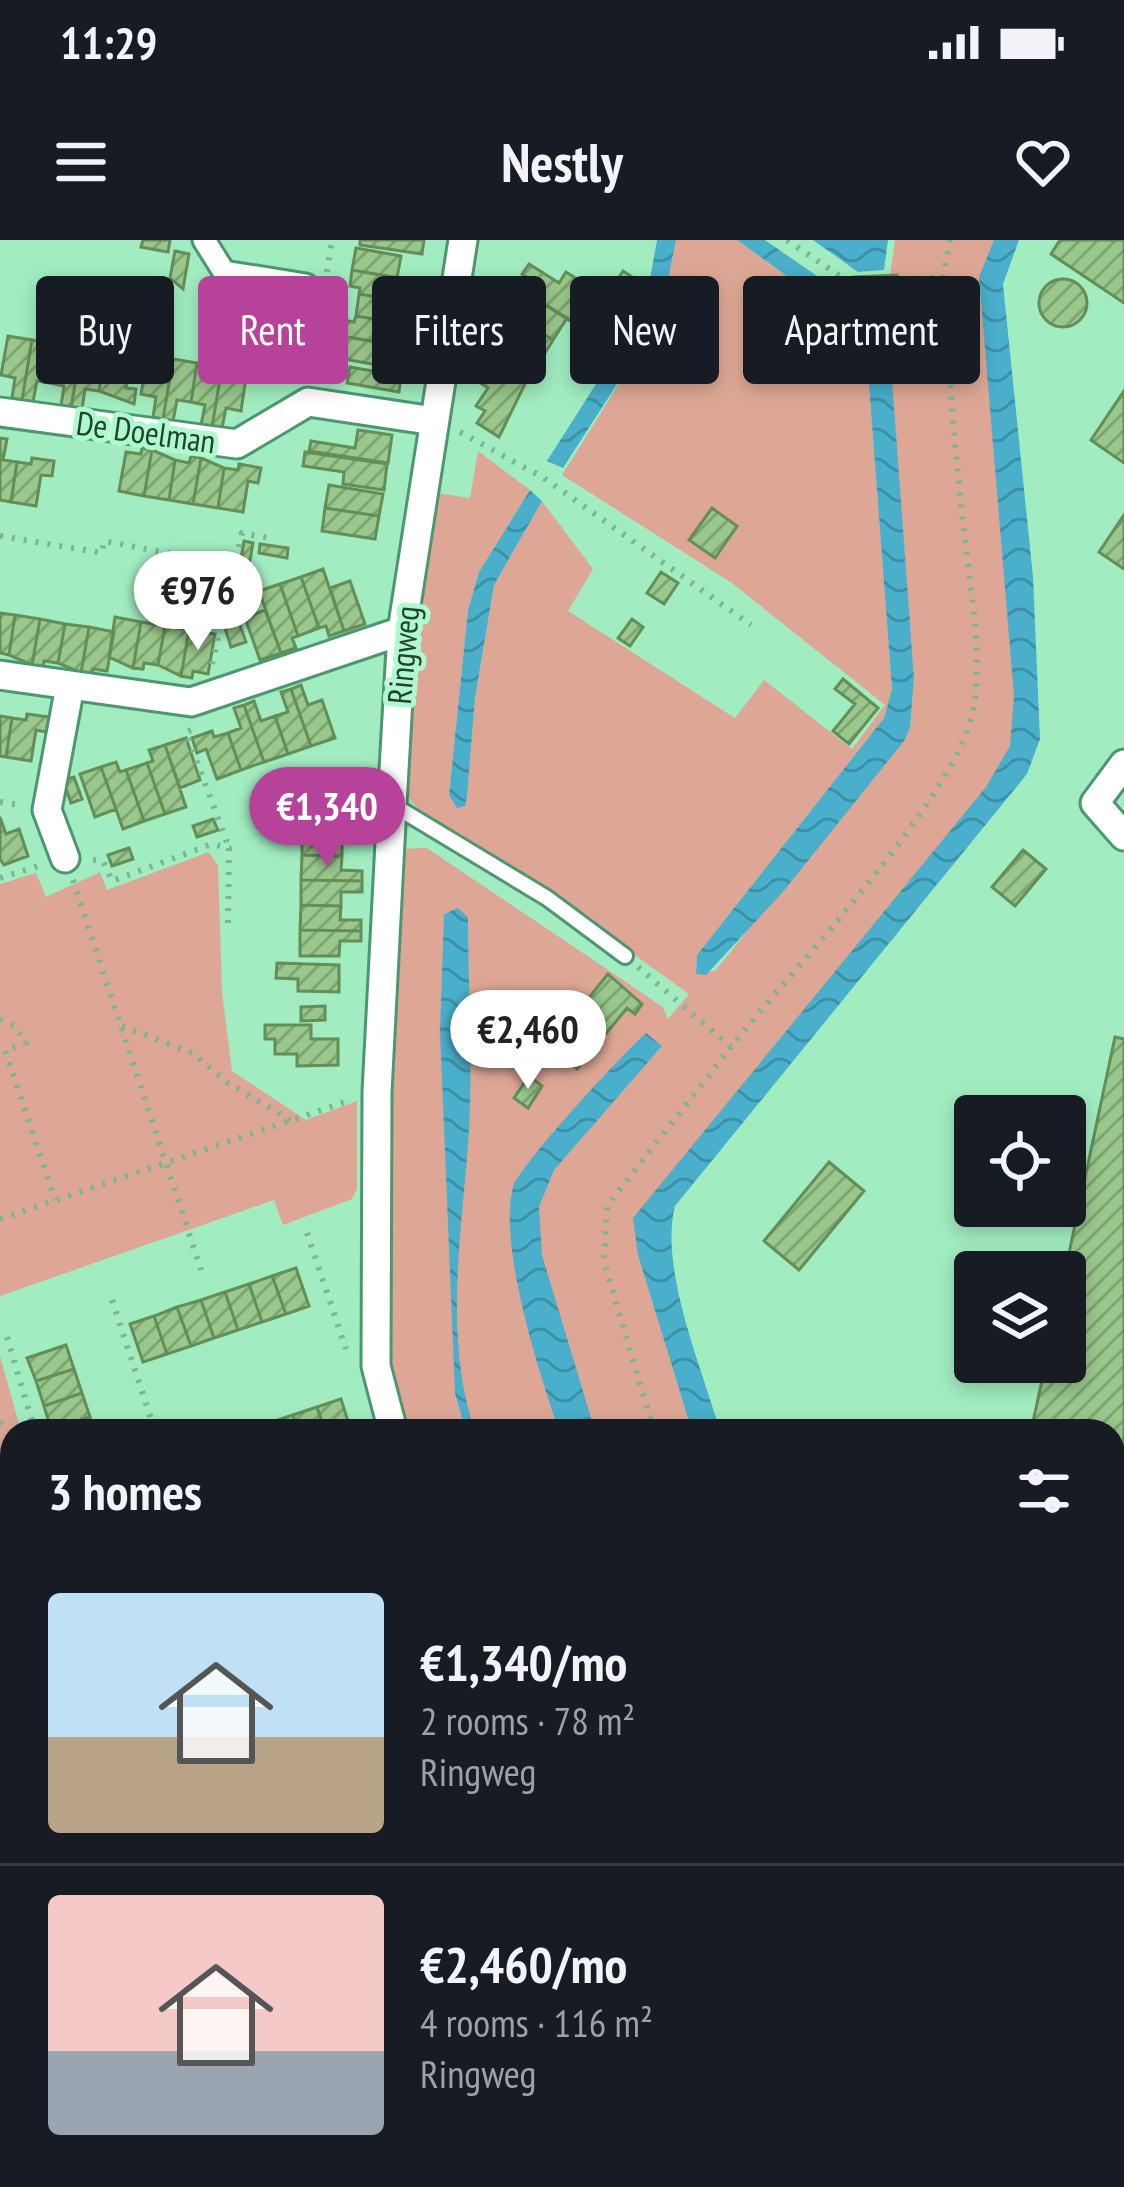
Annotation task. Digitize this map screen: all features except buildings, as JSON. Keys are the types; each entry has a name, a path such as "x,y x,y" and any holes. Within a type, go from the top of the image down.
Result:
{"street":[{"path":"204,240 224,272 250,276"},
{"name":"Ringweg","path":"390,1419 376,1366 377,1091 402,631 463,240"},
{"name":"De Doelman","path":"0,412 237,444 308,402 328,403"},
{"path":"328,403 434,421"},
{"path":"0,675 199,699 402,631"},
{"path":"65,858 47,810 70,686"},
{"path":"1124,764 1096,803 1124,836"}],"lane":[{"path":"392,804 547,898 625,956"}],"path":[{"path":"328,403 346,293 325,289 332,240"},
{"path":"787,240 841,276"},
{"path":"944,276 950,240"},
{"path":"650,1419 604,1262 607,1206 945,779 974,706 951,384"},
{"path":"434,421 495,447 544,478 751,626"},
{"path":"0,536 102,553 104,541 236,566 242,533 275,539"},
{"path":"228,927 229,848 186,732 201,726 199,699 230,565"},
{"path":"0,878 65,858 104,861 112,881 212,844 229,848"},
{"path":"65,858 201,1270"},
{"path":"625,956 731,1047"},
{"path":"0,1019 15,1026 26,1043 5,1050 55,1200"},
{"path":"120,1025 192,1052 228,1083 290,1120"},
{"path":"0,1219 377,1091"},
{"path":"307,1233 352,1365"},
{"path":"112,1300 151,1419"},
{"path":"7,1337 31,1419"}],"shaded area":[{"path":"676,240 737,240 787,276 743,276 743,384 869,384 892,689 884,718 697,955 696,973 715,971 910,728 914,678 891,384 980,384 980,276 890,276 895,240 1003,240 995,257 1026,751 647,1229 707,1419 398,1419 390,1380 389,1338 397,849 427,848 663,1007 668,1019 689,994 552,896 422,815 407,794 400,765 436,493 470,498 478,451 530,490 479,572 468,610 449,795 467,797 475,698 494,585 542,501 593,569 568,611 735,718 764,680 852,749 885,705 732,583 562,475 619,384 719,384 719,276 669,276"},
{"path":"209,852 218,866 222,992 232,1071 306,1120 357,1101 357,1189 352,1199 283,1225 274,1200 0,1296 0,884 36,873 46,897 100,872 107,890"},
{"path":"0,1356 18,1419 0,1419"}],"water":[{"path":"657,240 676,240 669,276 651,276"},
{"path":"737,240 765,240 817,276 787,276"},
{"path":"813,240 888,240 884,270 858,272"},
{"path":"994,240 1019,240 1003,284 1033,577 1040,739 1027,774 675,1206 672,1231 677,1288 716,1419 688,1419 638,1255 633,1218 986,787 1010,746 1014,696 979,276"},
{"path":"596,384 617,384 563,468 547,461"},
{"path":"869,384 892,384 914,678 910,728 782,893 706,975 696,974 697,955 884,718 892,689"},
{"path":"530,490 542,501 494,585 475,698 467,797 465,806 457,808 449,795 468,610 479,572"},
{"path":"458,908 468,917 471,1077 457,1319 472,1419 463,1419 455,1393 440,1031 444,914"},
{"path":"646,1033 662,1046 554,1170 539,1207 542,1255 591,1419 555,1419 516,1275 511,1242 513,1187 596,1085"}]}
